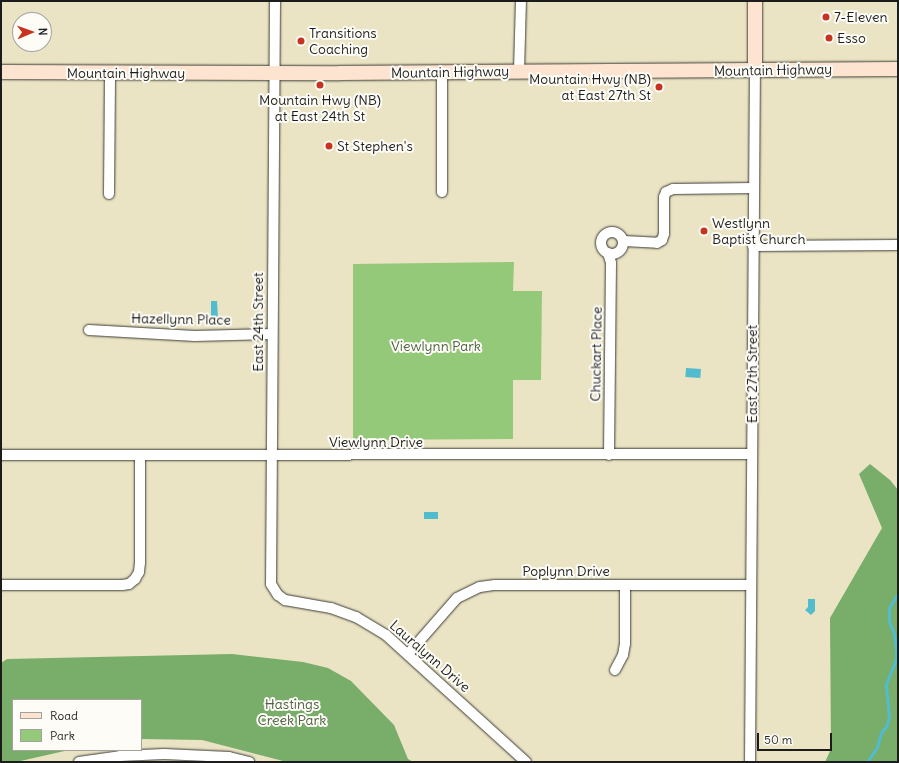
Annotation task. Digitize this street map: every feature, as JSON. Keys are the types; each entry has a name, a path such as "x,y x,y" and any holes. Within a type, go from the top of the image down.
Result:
{"main road":[{"name":"East 27th Street","path":"755,1 755,70"},
{"name":"Mountain Highway","path":"1,72 275,74 898,69"}],"street":[{"name":"East 24th Street","path":"270,571 275,1"},
{"path":"519,71 520,1"},
{"name":"East 27th Street","path":"750,762 755,70"},
{"path":"442,72 442,192"},
{"path":"108,194 110,73"},
{"path":"624,240 621,250 614,254 608,253 602,245 602,238 610,231 618,233 624,240 657,243 662,240 664,234 664,197 666,192 673,189 753,188"},
{"path":"753,246 898,245"},
{"name":"Chuckart Place","path":"608,253 611,263 609,456"},
{"name":"Hazellynn Place","path":"89,330 195,336 272,334"},
{"name":"Viewlynn Drive","path":"1,455 609,456 752,454"},
{"path":"1,585 130,584 139,572 140,563 140,455"},
{"name":"Lauralynn Drive","path":"270,571 271,584 278,595 285,600 331,608 356,617 386,635 526,762"},
{"name":"Poplynn Drive","path":"408,654 457,598 480,587 495,585 751,585"},
{"path":"616,670 622,659 624,644 625,585"},
{"path":"79,762 120,756 171,754 229,757 249,762"}],"green space":[{"name":"Viewlynn Park","path":"514,262 513,291 542,291 541,380 513,380 513,439 353,440 353,264"},
{"path":"870,464 890,480 898,490 898,762 825,762 831,749 830,618 882,528 859,474"},
{"name":"Hastings Creek Park","path":"232,654 303,662 328,668 351,681 394,725 408,759 413,762 287,762 202,740 142,739 142,699 12,699 12,751 65,751 16,762 1,762 1,663 7,659"}],"water":[{"path":"211,301 217,301 218,318 211,318"},
{"path":"686,368 701,369 700,378 685,377"},
{"path":"424,512 438,512 438,519 424,519"},
{"path":"808,599 815,599 815,611 811,615 805,610 808,607"}],"waterway":[{"path":"867,762 877,747 881,733 887,725 889,715 886,684 896,659 894,634 889,621 889,608 898,593"}],"place":[{"name":"7-Eleven","path":"826,17"},
{"name":"Esso","path":"829,38"},
{"name":"Transitions Coaching","path":"301,41"},
{"name":"Mountain Hwy (NB) at East 24th St","path":"320,85"},
{"name":"Mountain Hwy (NB) at East 27th St","path":"659,87"},
{"name":"St Stephen's","path":"329,146"},
{"name":"Westlynn Baptist Church","path":"704,231"}]}
